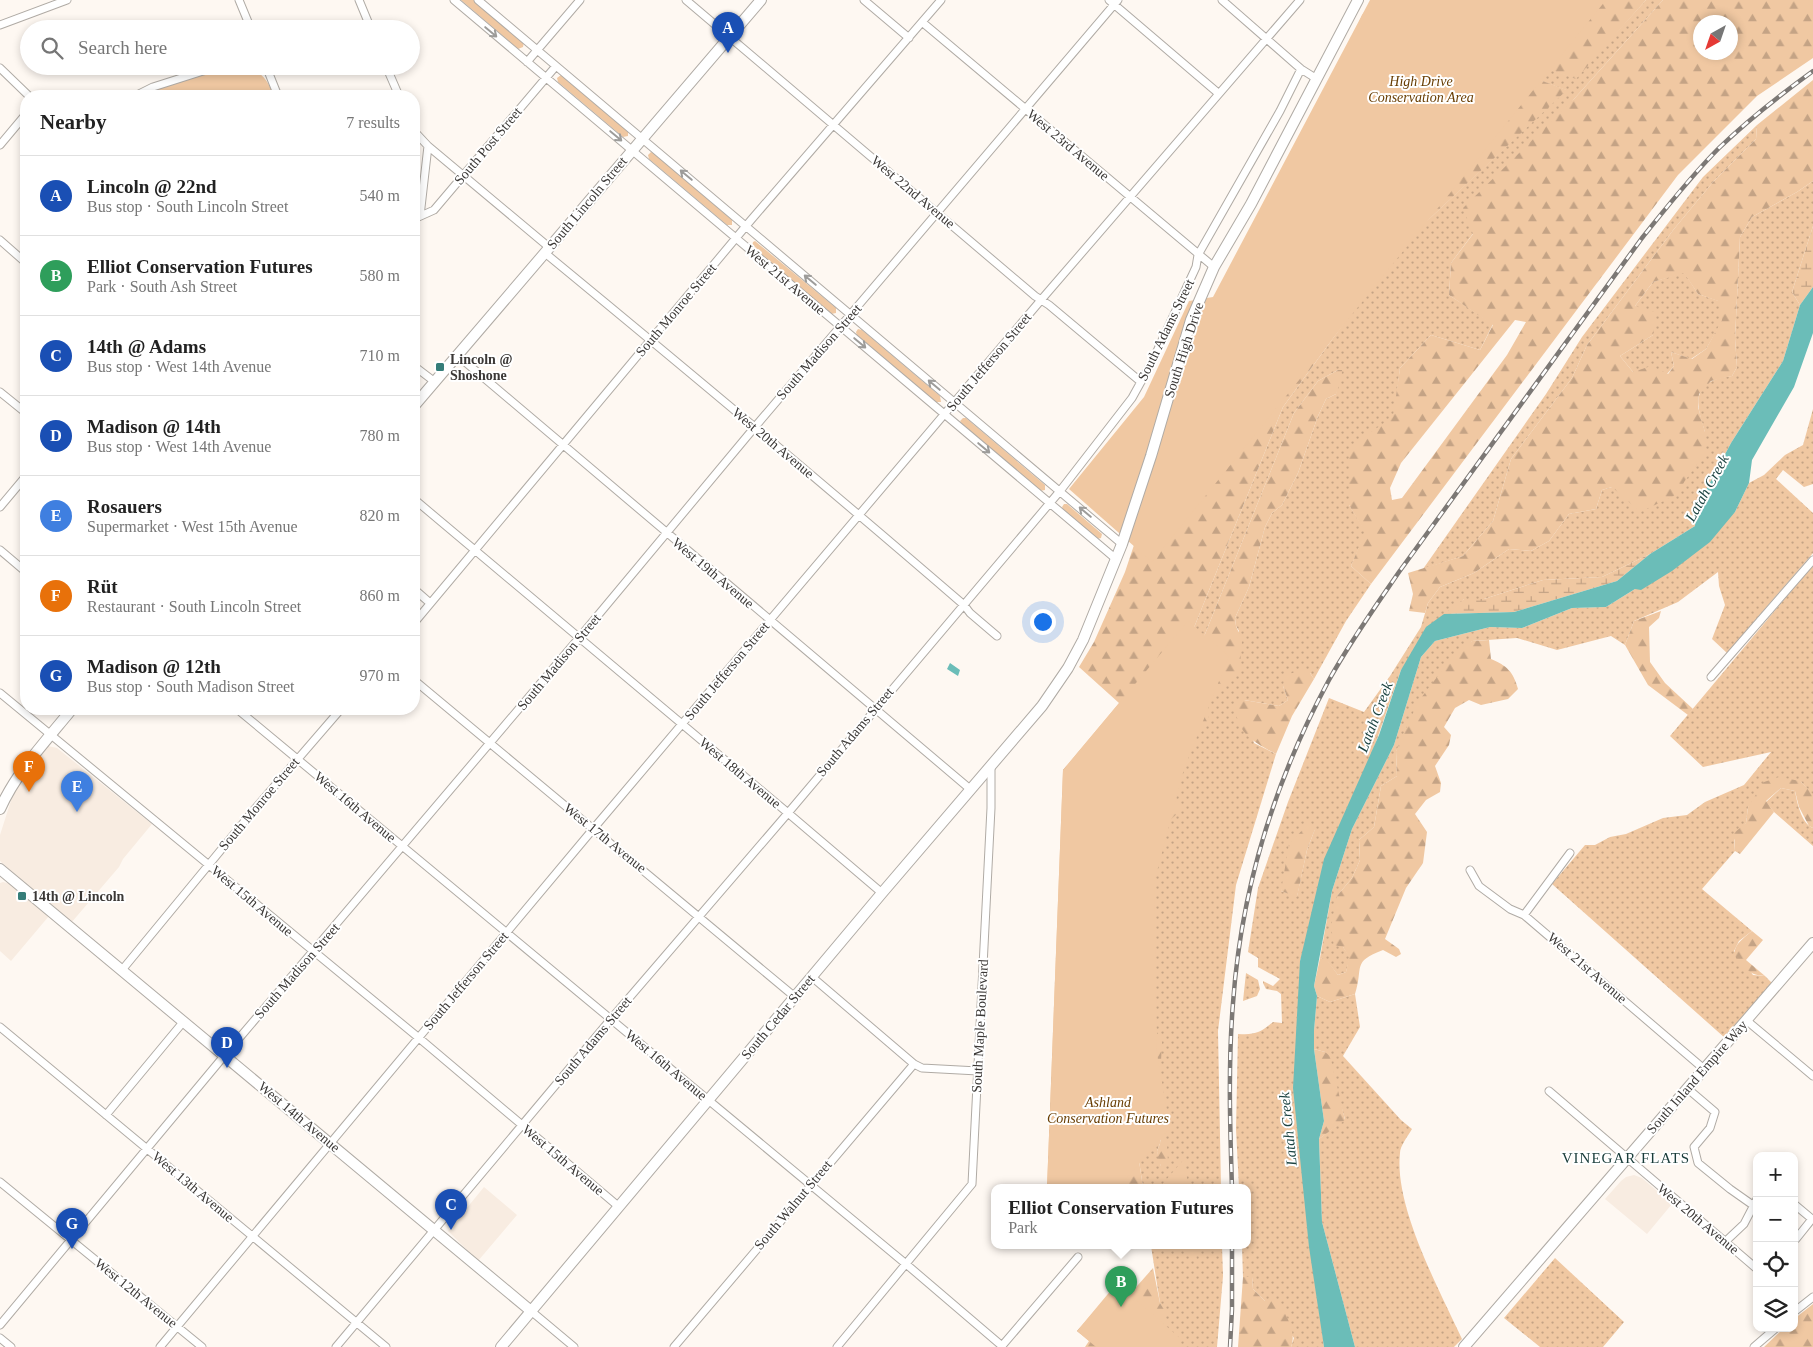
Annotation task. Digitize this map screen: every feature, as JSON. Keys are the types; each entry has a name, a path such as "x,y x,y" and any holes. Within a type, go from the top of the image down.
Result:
{"street":[{"path":"0,25 67,0"},
{"path":"239,0 247,20"},
{"path":"359,0 367,20"},
{"name":"West 21st Avenue","path":"454,0 1116,559"},
{"name":"West 21st Avenue","path":"478,0 1122,544"},
{"path":"527,62 580,0"},
{"name":"West 22nd Avenue","path":"686,0 1141,382"},
{"name":"South Lincoln Street","path":"420,399 641,138 761,0"},
{"path":"864,0 909,38"},
{"name":"South Monroe Street","path":"420,616 650,339 832,124 941,0"},
{"path":"1222,0 1301,69 1318,79"},
{"name":"South Jefferson Street","path":"160,1347 251,1236 331,1144 770,620 1129,197 1300,0"},
{"name":"South High Drive","path":"1056,687 1083,640 1122,544 1151,456 1191,320 1214,267 1251,204 1358,0"},
{"path":"1114,2 1218,93"},
{"name":"South Madison Street","path":"0,1325 224,1056 403,847 1114,2"},
{"name":"West 23rd Avenue","path":"922,22 1214,267"},
{"name":"South Post Street","path":"420,216 434,210 556,66"},
{"path":"0,68 23,90"},
{"name":"South Adams Street","path":"336,1347 611,1019 1050,503 1117,418 1141,382 1196,267 1198,255 1280,111 1301,69"},
{"path":"147,90 190,75"},
{"path":"270,75 276,90"},
{"path":"390,75 396,90"},
{"path":"0,145 20,121"},
{"name":"West 20th Avenue","path":"420,137 650,339 860,515 997,636"},
{"path":"420,198 428,146"},
{"path":"0,240 20,258"},
{"name":"West 19th Avenue","path":"457,355 666,534 970,789"},
{"path":"420,371 434,382"},
{"path":"0,392 20,408"},
{"path":"420,393 425,393"},
{"path":"0,507 20,483"},
{"name":"West 18th Avenue","path":"420,504 882,893"},
{"path":"0,550 20,567"},
{"path":"1711,677 1813,560"},
{"path":"420,594 430,603"},
{"name":"West 17th Avenue","path":"420,685 700,916 795,997"},
{"name":"South Cedar Street","path":"501,1347 882,893 1042,706 1056,687"},
{"name":"West 15th Avenue","path":"0,693 20,710"},
{"name":"West 15th Avenue","path":"26,715 419,1038 618,1206"},
{"path":"0,810 7,793 20,772 67,715"},
{"name":"West 16th Avenue","path":"244,715 906,1264 1001,1347"},
{"name":"South Monroe Street","path":"122,970 336,715"},
{"name":"South Maple Boulevard","path":"837,1347 972,1184 991,808 991,765"},
{"path":"1524,915 1570,853"},
{"name":"West 14th Avenue","path":"0,868 574,1347"},
{"name":"West 21st Avenue","path":"1470,870 1479,886 1510,909 1524,915 1704,1068"},
{"path":"0,878 14,880"},
{"name":"South Inland Empire Way","path":"1464,1347 1813,943"},
{"path":"812,977 914,1064 922,1068 978,1071"},
{"path":"1746,1020 1813,1076"},
{"path":"106,1115 184,1022"},
{"name":"West 13th Avenue","path":"0,1027 386,1347"},
{"name":"South Walnut Street","path":"674,1347 810,1184 914,1064"},
{"path":"1688,1089 1715,1112 1710,1128 1694,1147 1698,1163 1730,1189 1753,1203"},
{"name":"West 20th Avenue","path":"1549,1091 1753,1265"},
{"name":"West 12th Avenue","path":"0,1182 202,1347"},
{"path":"1798,1207 1812,1219 1798,1237"},
{"path":"1726,1241 1744,1224 1753,1208"},
{"path":"1001,1347 1078,1257"},
{"path":"1798,1308 1813,1297"},
{"path":"1754,1347 1771,1332"},
{"path":"0,1338 11,1347"}],"shaded area":[{"path":"48,746 57,748 152,824 123,859 119,867 71,923 0,861 0,835 14,791 22,776"},
{"path":"0,883 11,884 49,916 11,961 0,951"},
{"path":"1634,1175 1642,1178 1672,1204 1647,1234 1605,1199 1621,1181 1626,1177"},
{"path":"484,1187 517,1215 478,1261 448,1231"}],"green space":[{"path":"461,0 474,0 524,42 523,47 518,49"},
{"name":"High Drive Conservation Area","path":"1370,0 1606,0 1152,562 1069,489 1144,397 1189,301 1213,297"},
{"path":"1372,0 1646,0 1576,79 1369,6"},
{"path":"1646,0 1663,0 1574,99 1451,263 1449,295 1493,324 1480,350 1431,335 1400,368 1394,417 1349,505 1366,532 1351,566 1371,584 1346,621 1314,679 1310,673 1283,686 1288,700 1279,706 1244,700 1254,743 1276,754 1236,885 1218,1031 1221,1184 1142,1184 1097,868 1283,407 1387,264 1410,237 1566,90 1362,15 1369,6 1575,78","holes":["1338,370 1336,394 1326,399 1298,473 1282,505 1272,513 1265,527 1249,587 1235,618 1239,631 1194,705 1173,800 1162,741 1294,413 1318,381","1148,1013 1160,1107 1161,1139 1157,1125","1161,1142 1161,1166 1157,1151"]},
{"path":"1663,0 1813,0 1813,58 1757,96 1678,175 1371,584 1351,566 1365,532 1349,505 1349,447 1393,417 1400,368 1431,335 1480,350 1493,325 1449,295 1451,263 1473,234 1463,208 1574,99","holes":["1515,320 1526,322 1507,355 1402,498 1392,500 1390,488 1401,463"]},
{"path":"1362,15 1567,90 1410,237 1387,264 1283,407 1097,868 1142,1184 1047,1184 1063,770 1119,703 1079,667 1094,642 1125,572 1161,464"},
{"path":"202,75 262,75 272,90 156,90"},
{"path":"561,75 628,131 628,136 623,137 558,82 557,78"},
{"path":"1813,80 1813,181 1752,217 1740,237 1735,338 1737,367 1732,376 1711,381 1699,394 1698,407 1705,432 1705,453 1674,496 1640,512 1612,487 1602,490 1596,509 1569,514 1549,541 1531,551 1509,549 1474,573 1440,587 1428,603 1425,613 1409,611 1413,594 1408,573 1463,556 1493,521 1511,459 1572,378 1587,345 1674,229 1713,182 1756,139 1757,125","holes":["1684,273 1698,294 1718,301 1722,320 1706,349 1692,359 1671,352 1674,366 1668,374 1651,366 1633,372 1620,356 1653,335 1655,312 1635,306 1653,282"]},
{"path":"1757,125 1756,139 1713,182 1674,229 1587,345 1572,378 1511,459 1493,521 1463,556 1423,569 1546,394 1582,337 1703,177"},
{"path":"651,152 732,220 732,225 727,225 649,159 648,155"},
{"path":"1813,181 1813,226 1792,292 1800,305 1783,361 1731,443 1696,509 1695,526 1650,554 1602,577 1543,580 1484,599 1464,599 1401,670 1300,961 1319,1304 1324,1347 1291,1347 1294,1338 1265,1301 1253,1289 1252,1277 1243,1277 1242,1249 1251,1249 1251,1184 1239,1184 1236,1129 1238,1034 1253,1034 1261,1031 1273,1022 1282,1023 1281,994 1277,991 1266,989 1263,983 1263,981 1273,986 1280,979 1258,967 1258,958 1248,952 1258,888 1288,802 1329,698 1364,712 1390,676 1421,627 1428,603 1440,587 1474,573 1509,549 1531,551 1549,541 1569,514 1596,509 1602,490 1612,487 1705,432 1698,404 1701,391 1705,385 1712,381 1732,376 1737,367 1735,338 1740,237 1752,217","holes":["1315,829 1307,850 1297,896 1281,891"]},
{"path":"1813,226 1813,287 1800,305 1792,292"},
{"path":"755,241 836,308 836,313 831,314 752,247"},
{"path":"1684,272 1698,294 1719,301 1723,320 1706,349 1691,359 1671,352 1674,366 1667,374 1633,372 1620,356 1653,335 1635,306 1653,282"},
{"path":"858,329 862,330 940,396 941,402 935,402 857,336 856,332"},
{"path":"1338,370 1342,370 1336,394 1326,399 1298,473 1282,505 1272,513 1265,527 1249,587 1235,618 1242,640 1240,668 1230,683 1194,705 1208,715 1210,721 1194,739 1187,752 1173,800 1179,805 1180,811 1166,824 1162,741 1294,413 1318,381"},
{"path":"1813,409 1813,484 1804,487 1783,470 1776,479 1813,513 1813,553 1727,653 1712,639 1725,605 1719,586 1718,572 1678,602 1634,621 1625,645 1611,636 1557,650 1517,638 1472,641 1396,751 1397,776 1381,786 1374,827 1359,840 1360,860 1352,878 1337,896 1343,947 1350,957 1346,972 1338,975 1327,961 1320,958 1332,891 1352,829 1394,745 1421,657 1435,641 1490,627 1522,628 1572,608 1606,607 1635,589 1735,512 1749,483 1764,475 1785,455 1803,445"},
{"path":"966,418 1045,485 1045,490 1040,491 962,424 960,421"},
{"path":"1064,504 1067,504 1102,534 1101,538 1097,539 1063,509"},
{"path":"1650,554 1617,581 1514,612 1444,614 1464,599 1484,599 1543,580 1602,577"},
{"path":"1813,565 1813,795 1801,782 1787,779 1748,807 1746,823 1734,840 1735,851 1702,889 1752,931 1739,941 1734,951 1753,975 1765,976 1772,983 1725,1038 1552,884 1585,845 1595,845 1610,837 1626,834 1663,818 1687,815 1705,802 1744,785 1771,752 1703,767 1670,736"},
{"path":"1661,611 1659,618 1649,627 1650,662 1665,683 1693,709 1688,715 1648,685 1625,645 1634,621"},
{"name":"Ashland Conservation Futures","path":"1188,621 1229,656 1184,769 1154,883 1157,1054 1170,1128 1121,1184 1047,1184 1063,770"},
{"path":"1489,640 1491,659 1509,670 1518,689 1508,699 1481,705 1469,700 1455,708 1444,727 1451,735 1449,745 1435,766 1441,783 1440,792 1426,800 1415,814 1427,832 1423,863 1406,888 1385,939 1399,949 1401,954 1396,957 1383,950 1366,958 1360,966 1355,994 1330,1002 1317,996 1314,986 1320,958 1327,960 1338,975 1346,972 1349,957 1343,947 1334,945 1331,927 1337,896 1352,878 1360,860 1359,840 1374,827 1381,786 1397,776 1396,751 1418,702 1450,660 1472,641"},
{"path":"1300,670 1310,673 1314,679 1292,716 1276,754 1253,740 1242,729 1238,722 1235,704 1244,700 1279,706 1288,700 1283,686 1285,676"},
{"path":"1779,777 1800,781 1813,794 1813,828 1809,826 1799,807 1795,791 1781,788 1766,801 1774,812 1740,854 1735,851 1734,833 1746,823 1748,807 1764,782"},
{"path":"1781,788 1795,791 1798,806 1805,822 1813,828 1813,846 1774,812 1766,802"},
{"path":"1310,822 1315,829 1307,850 1297,897 1281,891 1289,844"},
{"path":"1752,931 1763,940 1746,960 1765,976 1751,973 1736,957 1735,952 1738,944"},
{"path":"1246,973 1258,980 1260,989 1257,996 1243,1001"},
{"path":"1355,994 1360,1027 1343,1056 1401,1120 1412,1129 1400,1150 1400,1174 1404,1198 1420,1248 1462,1339 1454,1347 1355,1347 1322,1222 1319,1139 1345,1119 1325,1052 1314,1049 1314,1031 1317,996 1330,1002"},
{"path":"1148,1013 1162,1042 1161,1061 1155,1066 1167,1146 1168,1162 1164,1166 1159,1164 1157,1151 1161,1141 1157,1125"},
{"path":"1314,1049 1325,1052 1330,1056 1345,1120 1319,1139 1324,1121"},
{"name":"Ashland Conservation Futures","path":"1185,1158 1188,1184 1162,1184"},
{"path":"1151,1249 1222,1249 1223,1276 1217,1347 1143,1347 1165,1313 1160,1303"},
{"path":"1181,1249 1195,1249 1197,1262"},
{"path":"1555,1258 1624,1322 1603,1347 1540,1347 1504,1318"},
{"path":"1153,1268 1160,1303 1166,1313 1162,1332 1143,1347 1085,1347 1089,1341 1077,1331 1117,1283 1130,1294"},
{"path":"1243,1277 1252,1277 1253,1289 1265,1301 1278,1301 1292,1329 1291,1347 1238,1347"},
{"path":"1118,1284 1181,1339 1179,1347 1096,1347 1077,1331"},
{"path":"1813,1304 1813,1347 1764,1347 1780,1332 1798,1332 1798,1316"}],"water":[{"path":"1813,287 1813,333 1794,387 1752,460 1749,483 1735,512 1710,542 1672,571 1641,590 1635,589 1606,607 1572,608 1522,628 1490,627 1435,641 1421,657 1394,745 1352,829 1332,891 1314,986 1317,996 1314,1049 1324,1121 1319,1139 1322,1222 1355,1347 1324,1347 1309,1247 1293,1088 1300,961 1324,859 1379,735 1401,670 1426,627 1444,614 1514,612 1617,581 1650,554 1695,526 1696,509 1731,443 1783,361 1800,305"},
{"path":"950,663 960,670 958,676 947,669"}],"railway":[{"path":"1232,1184 1231,1026 1237,961 1244,919 1253,878 1277,796 1292,757 1329,680 1354,638 1399,572 1642,238 1719,148 1788,89 1813,71"},
{"path":"1230,1347 1232,1249"}],"place":[{"name":"Lincoln @ 22nd","path":"728,53"},
{"name":"Lincoln @ Shoshone","path":"440,367"},
{"name":"Rüt","path":"29,792"},
{"name":"Rosauers","path":"77,812"},
{"name":"14th @ Lincoln","path":"22,896"},
{"name":"Madison @ 14th","path":"227,1068"},
{"name":"14th @ Adams","path":"451,1230"},
{"name":"Madison @ 12th","path":"72,1249"},
{"name":"Elliot Conservation Futures","path":"1121,1307"}],"district":[{"name":"VINEGAR FLATS","path":"1626,1158"}],"water label":[{"name":"Latah Creek","path":"1707,488"},
{"name":"Latah Creek","path":"1375,717"},
{"name":"Latah Creek","path":"1288,1129"}]}
